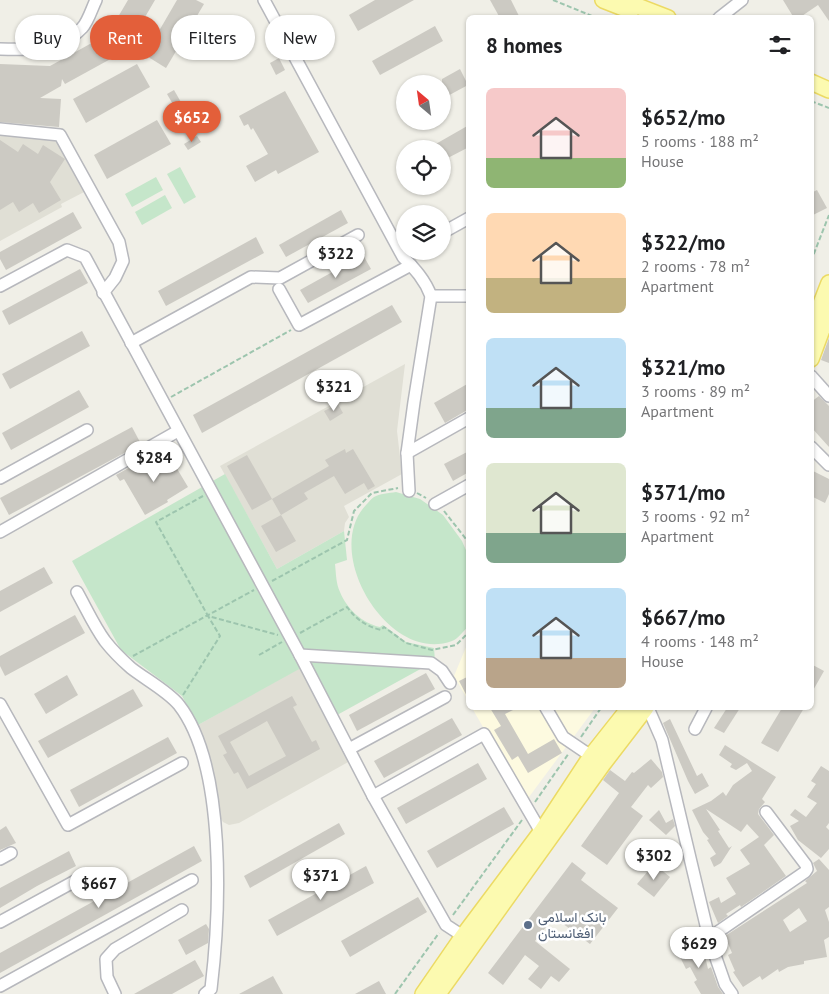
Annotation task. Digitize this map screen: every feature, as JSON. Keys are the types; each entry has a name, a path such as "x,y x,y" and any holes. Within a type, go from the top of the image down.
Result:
{"main road":[{"path":"602,0 640,15"},
{"path":"622,0 660,15"},
{"path":"814,73 829,79"},
{"path":"814,83 829,90"},
{"path":"814,321 829,283"},
{"path":"814,342 821,302"},
{"path":"423,994 469,940 597,760 628,710"},
{"path":"438,994 469,940 541,832 597,760 645,710"}],"street":[{"path":"0,49 31,50 58,45 83,28 96,0"},
{"path":"264,0 396,235"},
{"path":"723,15 742,0"},
{"path":"0,129 60,135 119,242 123,261 115,278 103,293"},
{"path":"451,228 466,220"},
{"path":"131,344 251,277 280,278 358,235"},
{"path":"0,286 67,250 85,257 300,655 373,796 446,925 469,940"},
{"path":"279,289 299,325 406,260"},
{"path":"409,491 407,453 431,296 427,285 410,260"},
{"path":"431,296 466,296"},
{"path":"814,379 829,396"},
{"path":"407,453 466,420"},
{"path":"0,478 87,430"},
{"path":"0,532 178,431"},
{"path":"814,450 829,465"},
{"path":"434,504 466,487"},
{"path":"77,592 104,641 125,661 177,703 186,715 200,746 210,782 215,829 217,892 216,954 212,989 205,994"},
{"path":"300,655 431,663 442,671 450,683"},
{"path":"349,749 445,697"},
{"path":"0,704 68,825 182,763"},
{"path":"547,710 562,737 597,760"},
{"path":"648,710 662,740 709,938 724,984 732,994"},
{"path":"695,729 705,710"},
{"path":"373,796 484,734 541,832"},
{"path":"709,938 807,869 806,865 766,812"},
{"path":"0,860 12,853"},
{"path":"0,922 88,874"},
{"path":"0,986 192,880"},
{"path":"115,994 107,976 106,959 115,949 182,910"}],"path":[{"path":"553,0 590,15"},
{"path":"814,102 829,108"},
{"path":"814,253 829,215"},
{"path":"162,402 299,325"},
{"path":"125,661 347,540 354,511 372,493 396,487 422,495 446,512 466,539"},
{"path":"177,703 220,636 156,522 211,491"},
{"path":"259,655 347,607 355,618 369,627 381,630 384,627 406,643 432,650 456,645 466,635"},
{"path":"208,616 290,638"},
{"path":"395,994 600,710"}],"shaded area":[{"path":"0,135 58,139 86,191 61,204 62,207 0,241"},
{"path":"405,364 397,431 402,474 344,506 349,517 345,523 344,531 277,569 220,466"},
{"path":"466,647 466,697 454,676"},
{"path":"301,667 350,761 239,823 229,825 223,822 219,815 215,783 207,749 198,725"},
{"path":"473,710 594,710 526,801"}],"green space":[{"path":"180,167 196,197 184,204 167,174"},
{"path":"156,177 163,190 132,207 125,194"},
{"path":"165,195 172,208 142,225 135,212"},
{"path":"225,474 277,569 344,531 347,560 335,564 338,586 347,604 361,619 380,627 383,625 406,642 434,648 435,661 328,720 301,668 198,725 182,696 121,650 72,561"},
{"path":"396,492 420,499 443,515 462,541 466,550 466,629 452,641 428,644 406,636 385,621 368,600 357,575 352,549 354,525 366,505 373,498 381,494"}],"building":[{"path":"128,0 155,0 146,15 119,15"},
{"path":"177,0 196,0 204,4 197,15 171,15 171,60 166,68 153,60 161,60 161,28"},
{"path":"375,0 414,0 358,31 349,15"},
{"path":"490,0 511,0 518,15 498,15"},
{"path":"783,0 829,0 829,21 818,5 803,15 792,15"},
{"path":"435,26 443,41 380,75 372,61"},
{"path":"90,44 90,60 109,60 65,84 62,79 61,86 40,98 61,99 59,127 0,122 0,64 50,66 61,60 80,60 80,49"},
{"path":"280,60 285,70 276,75 270,63"},
{"path":"137,64 150,87 86,123 73,99"},
{"path":"460,69 466,81 466,86 451,94 451,75 449,75"},
{"path":"174,90 186,111 179,115 167,94"},
{"path":"285,91 319,152 278,174 276,170 255,182 246,166 268,154 253,128 251,130 248,124 244,126 239,116"},
{"path":"157,120 171,144 107,179 94,155"},
{"path":"466,127 466,149 451,156 451,140 443,140"},
{"path":"197,136 201,142 188,150 184,144"},
{"path":"0,140 18,152 23,144 38,154 43,145 65,159 50,182 61,200 39,213 33,203 19,212 13,202 0,210"},
{"path":"817,190 827,208 814,214 814,192"},
{"path":"341,210 348,223 286,257 279,245"},
{"path":"73,212 82,228 6,270 0,259 0,252"},
{"path":"256,237 264,253 166,306 158,291"},
{"path":"363,255 371,269 308,303 300,290"},
{"path":"80,269 88,283 9,325 2,311"},
{"path":"392,305 402,322 202,433 193,415"},
{"path":"82,331 90,346 10,389 2,374"},
{"path":"829,338 829,363 821,360"},
{"path":"466,385 466,411 445,423 434,403"},
{"path":"79,390 89,407 11,450 2,433"},
{"path":"819,396 829,406 829,447 814,430 814,400"},
{"path":"338,404 343,413 330,421 324,411"},
{"path":"132,427 141,444 9,515 0,498"},
{"path":"345,449 346,453 353,449 375,486 368,490 364,483 345,494 334,476 304,493 308,499 281,515 272,499 329,466 325,460"},
{"path":"167,452 188,487 167,500 168,502 145,515 124,479 120,481 116,475 134,465 137,470"},
{"path":"466,453 466,474 453,481 444,464"},
{"path":"247,455 272,499 252,510 227,466"},
{"path":"814,472 829,479 829,494 825,503 814,498"},
{"path":"281,515 296,541 276,552 261,526"},
{"path":"44,567 53,583 0,612 0,591"},
{"path":"75,615 85,633 5,676 0,666 0,656"},
{"path":"814,666 824,671 814,689"},
{"path":"426,673 435,689 357,731 349,715"},
{"path":"67,675 78,695 46,714 34,694"},
{"path":"466,678 466,694 459,681"},
{"path":"133,689 143,706 48,758 38,741"},
{"path":"292,696 297,705 293,707 312,742 316,740 320,749 247,789 238,772 234,774 223,755 227,753 218,736","holes":["267,721 286,756 249,776 230,742"]},
{"path":"491,710 513,710 505,714 528,754 554,739 562,753 528,773 518,756 512,760 494,730 501,726"},
{"path":"726,710 739,710 724,733 714,728"},
{"path":"781,710 803,710 778,752 761,743"},
{"path":"452,718 462,735 384,778 374,761"},
{"path":"670,719 697,776 702,773 709,786 695,794 663,723"},
{"path":"168,737 177,753 79,807 70,790"},
{"path":"725,745 776,777 762,799 765,802 759,809 758,814 774,835 764,845 786,876 741,907 740,905 726,914 728,916 718,923 709,902 719,897 721,903 736,894 726,878 750,864 740,850 759,837 747,824 741,832 706,809 729,848 732,846 721,863 714,867 710,858 716,854 692,810 711,801 723,792 726,796 733,785 752,771 747,763 736,770 730,767 732,764 719,755"},
{"path":"651,759 662,772 663,777 651,788 648,785 631,807 643,816 607,865 581,846 619,793 603,780 610,770 625,781 632,772 634,773"},
{"path":"478,763 487,779 406,824 397,808"},
{"path":"821,766 829,771 829,823 826,827 829,830 829,849 821,858 798,840 790,826 799,821 790,815 795,809 806,817 817,803 807,797 816,784 811,781"},
{"path":"504,807 514,824 437,868 427,851"},
{"path":"659,810 666,823 673,819 675,826 666,835 649,820"},
{"path":"339,823 345,834 250,888 244,876"},
{"path":"6,826 16,843 0,850 0,830"},
{"path":"194,846 202,861 0,973 0,953"},
{"path":"69,851 76,866 0,908 0,888"},
{"path":"819,859 829,870 829,907 825,910 829,922 829,937 824,940 827,957 804,961 804,964 788,967 779,972 778,969 762,980 760,976 743,987 733,972 735,971 728,955 732,953 725,936 807,883 805,881 817,871 813,863","holes":["799,908 807,921 790,932 783,920"]},
{"path":"572,862 586,873 581,880 618,908 590,944 554,917 535,941 570,969 559,982 551,976 541,989 528,979 539,966 525,955 503,985 488,973"},
{"path":"654,864 670,877 654,897 637,884"},
{"path":"366,866 374,883 277,936 268,920"},
{"path":"418,897 427,912 350,957 341,941"},
{"path":"206,924 209,929 208,943 186,955 178,940"},
{"path":"702,943 708,969 711,967 718,987 723,994 701,994 694,982 697,980 690,967 686,969 676,949"},
{"path":"195,960 204,976 172,994 134,994"},
{"path":"273,976 283,994 239,994"},
{"path":"379,981 386,994 355,994"}],"place":[{"name":"بانک اسلامی افغانستان","path":"528,925"}]}
